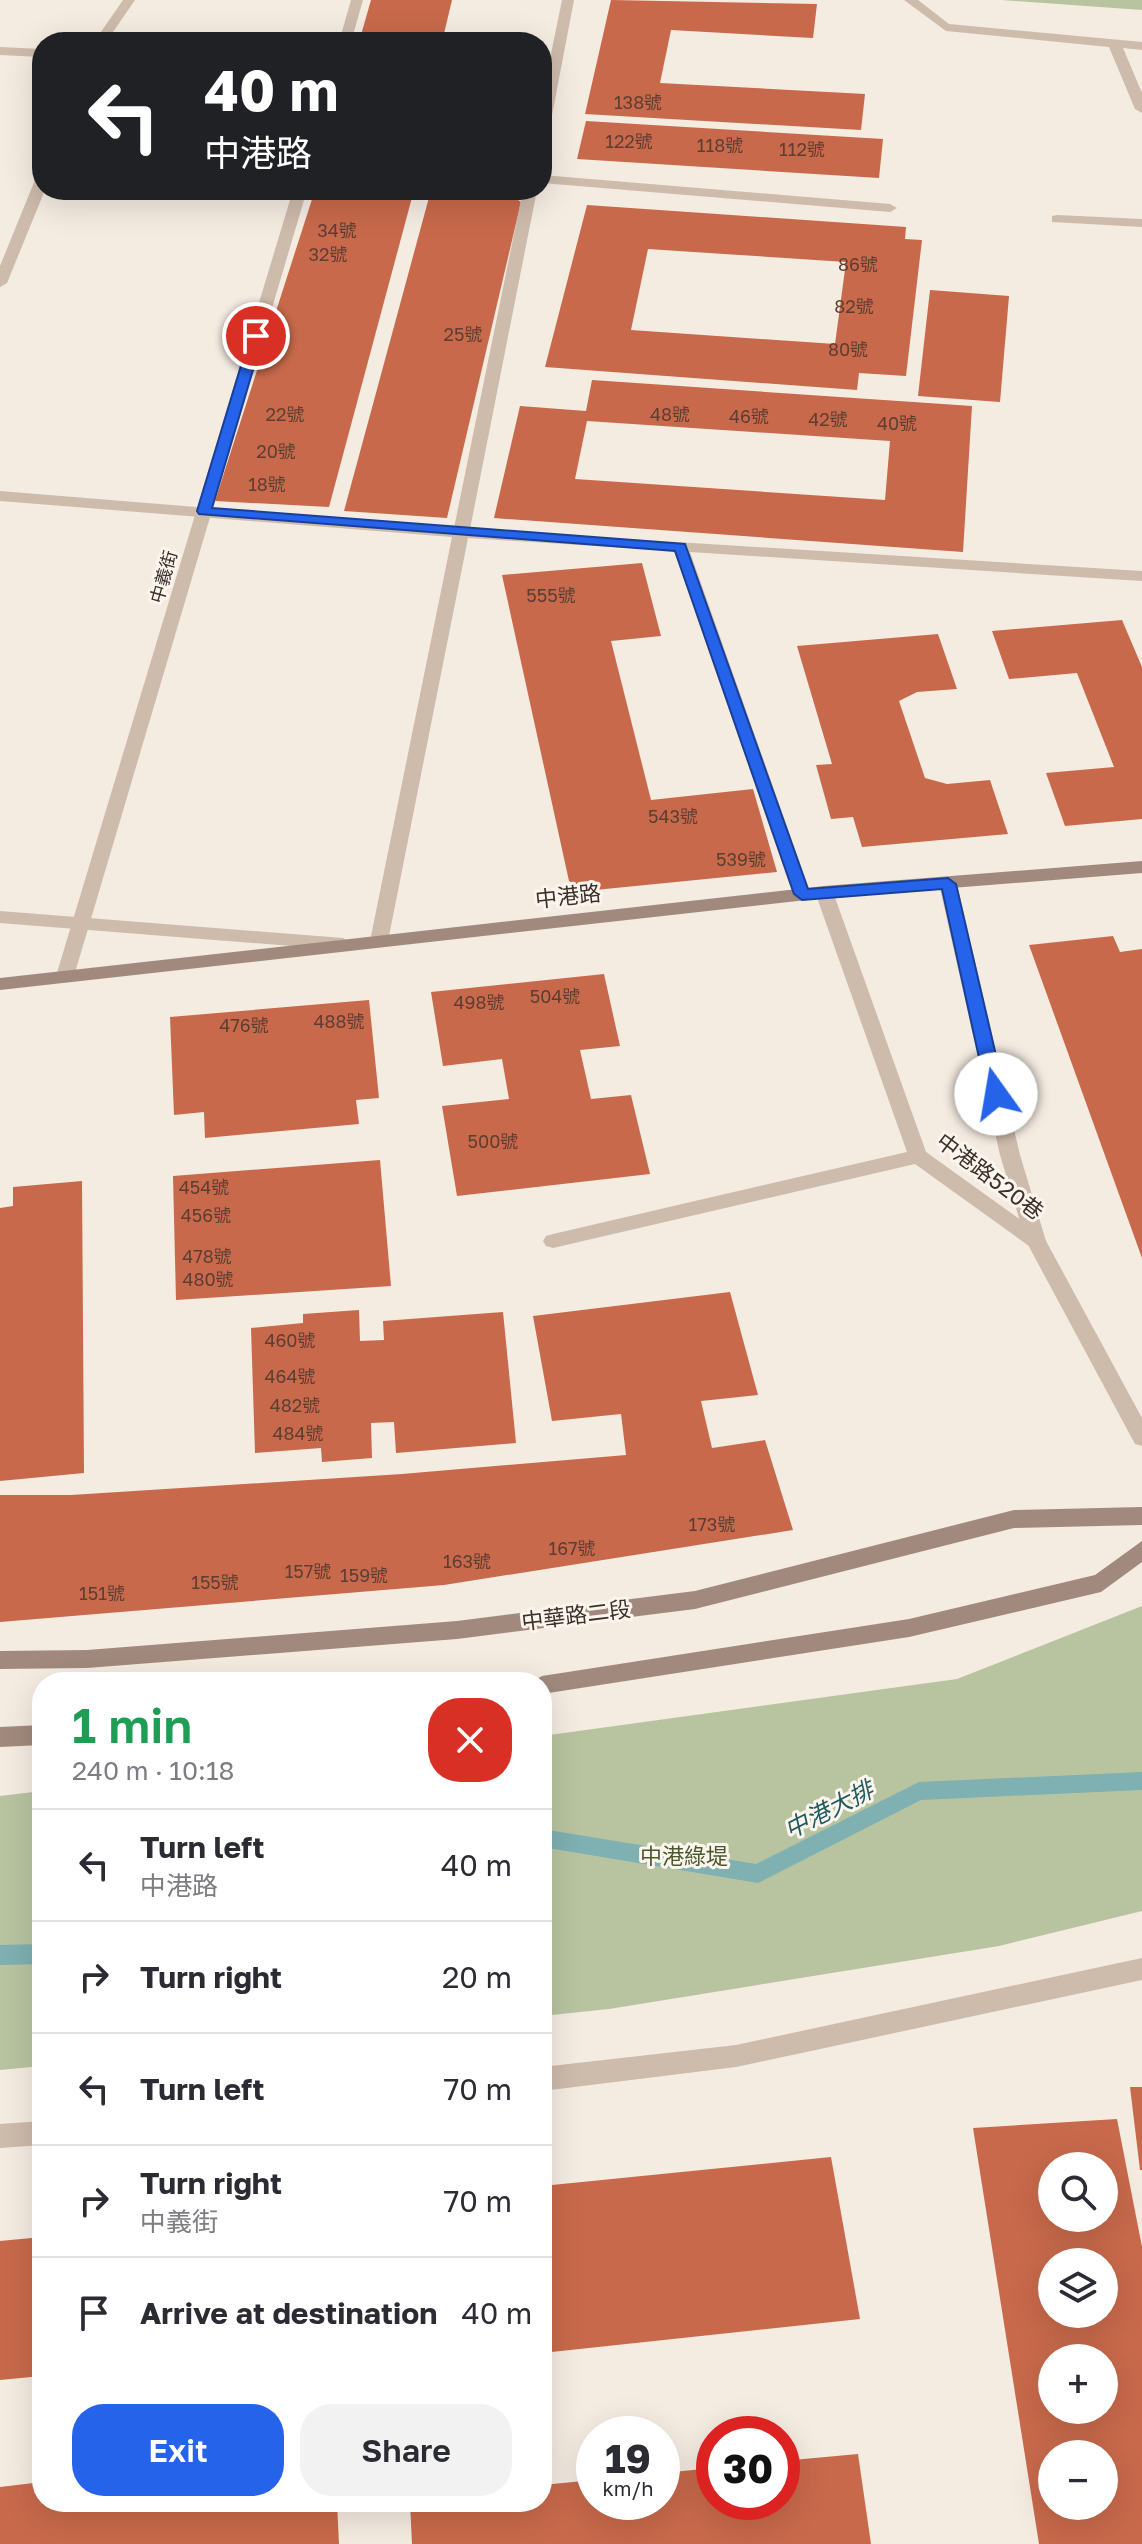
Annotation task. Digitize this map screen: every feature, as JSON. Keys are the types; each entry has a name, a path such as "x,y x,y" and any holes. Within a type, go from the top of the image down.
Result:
{"street":[{"path":"107,32 129,0"},
{"path":"348,32 357,0"},
{"path":"552,81 568,0"},
{"path":"910,0 946,27 1142,46"},
{"path":"1115,45 1142,109"},
{"path":"0,51 32,53"},
{"path":"552,180 890,208"},
{"path":"0,283 6,251 32,200"},
{"name":"中義街","path":"65,976 297,200"},
{"path":"379,941 528,200"},
{"path":"1057,219 1142,223"},
{"path":"0,496 461,533 1142,576"},
{"path":"680,547 802,894"},
{"name":"中港路","path":"0,984 802,894 1142,867"},
{"path":"948,884 1010,1155 1036,1241"},
{"name":"中港路520巷","path":"824,892 918,1156 1036,1241 1142,1438"},
{"path":"0,917 346,945"},
{"path":"553,1241 918,1156"},
{"name":"中華路二段","path":"0,1660 87,1659 473,1628 695,1600 1014,1519 1142,1516"},
{"path":"552,1683 909,1628 1101,1583 1142,1550"},
{"path":"0,1737 32,1735"},
{"path":"552,2078 736,2056 1142,1969"},
{"path":"0,2136 32,2134"}],"green space":[{"path":"1002,0 1142,0 1142,10"},
{"name":"中港綠堤","path":"1142,1606 1142,1911 999,1946 609,2009 552,2015 552,1735 957,1679"},
{"path":"32,1792 32,2067 0,2070 0,1796"}],"building":[{"path":"371,0 452,0 444,32 362,32"},
{"path":"611,0 817,4 813,38 671,30 660,83 865,94 861,130 585,114"},
{"path":"586,121 883,139 879,178 577,159"},
{"path":"312,200 411,200 329,507 215,501"},
{"path":"428,200 518,200 521,202 447,518 344,511"},
{"path":"587,205 906,227 905,239 922,240 906,376 859,373 857,390 545,367","holes":["648,249 846,262 835,344 631,330"]},
{"path":"930,290 1009,296 1000,402 918,396"},
{"path":"592,380 972,406 963,552 494,518 520,406 586,411","holes":["587,421 890,441 885,500 575,479"]},
{"path":"642,563 661,636 611,641 651,800 753,789 777,872 585,891 569,881 502,575"},
{"path":"1122,620 1142,667 1142,819 1065,826 1046,773 1114,767 1077,673 1009,679 992,631"},
{"path":"938,634 957,689 917,692 899,701 925,778 947,784 990,780 1008,834 862,847 853,817 831,819 816,765 832,764 797,646"},
{"path":"1113,936 1120,952 1142,949 1142,1258 1029,945"},
{"path":"604,974 620,1046 580,1050 591,1099 631,1095 650,1174 457,1196 442,1106 509,1099 502,1059 443,1066 431,992"},
{"path":"369,1000 379,1098 356,1100 359,1124 205,1138 204,1112 174,1115 170,1017"},
{"path":"380,1160 391,1286 176,1300 173,1176"},
{"path":"82,1181 84,1473 0,1481 0,1208 13,1206 13,1187"},
{"path":"730,1292 758,1395 701,1401 712,1448 765,1440 793,1530 444,1585 0,1622 0,1495 71,1495 402,1474 626,1455 621,1414 552,1421 533,1316"},
{"path":"359,1310 360,1341 384,1340 383,1321 503,1312 516,1443 396,1453 394,1422 371,1423 372,1458 322,1462 321,1448 255,1453 251,1328 303,1323 303,1314"},
{"path":"1130,2087 1142,2087 1142,2170 1140,2170"},
{"path":"1117,2119 1142,2247 1142,2544 1039,2544 973,2128"},
{"path":"831,2157 860,2319 552,2352 552,2185"},
{"path":"32,2238 32,2377 0,2380 0,2241"},
{"path":"858,2454 871,2544 412,2544 410,2512 552,2512 552,2484 576,2482 576,2520 680,2520 680,2471 696,2470 696,2520 800,2520 800,2459"},
{"path":"32,2483 32,2512 337,2512 339,2544 0,2544 0,2487"}],"waterway":[{"name":"中港大排","path":"552,1840 758,1874 919,1791 1142,1781"},
{"name":"中港大排","path":"0,1955 32,1954"}],"route":[{"path":"256,336 204,511 461,533 680,547 802,894 948,884 996,1094"}]}
